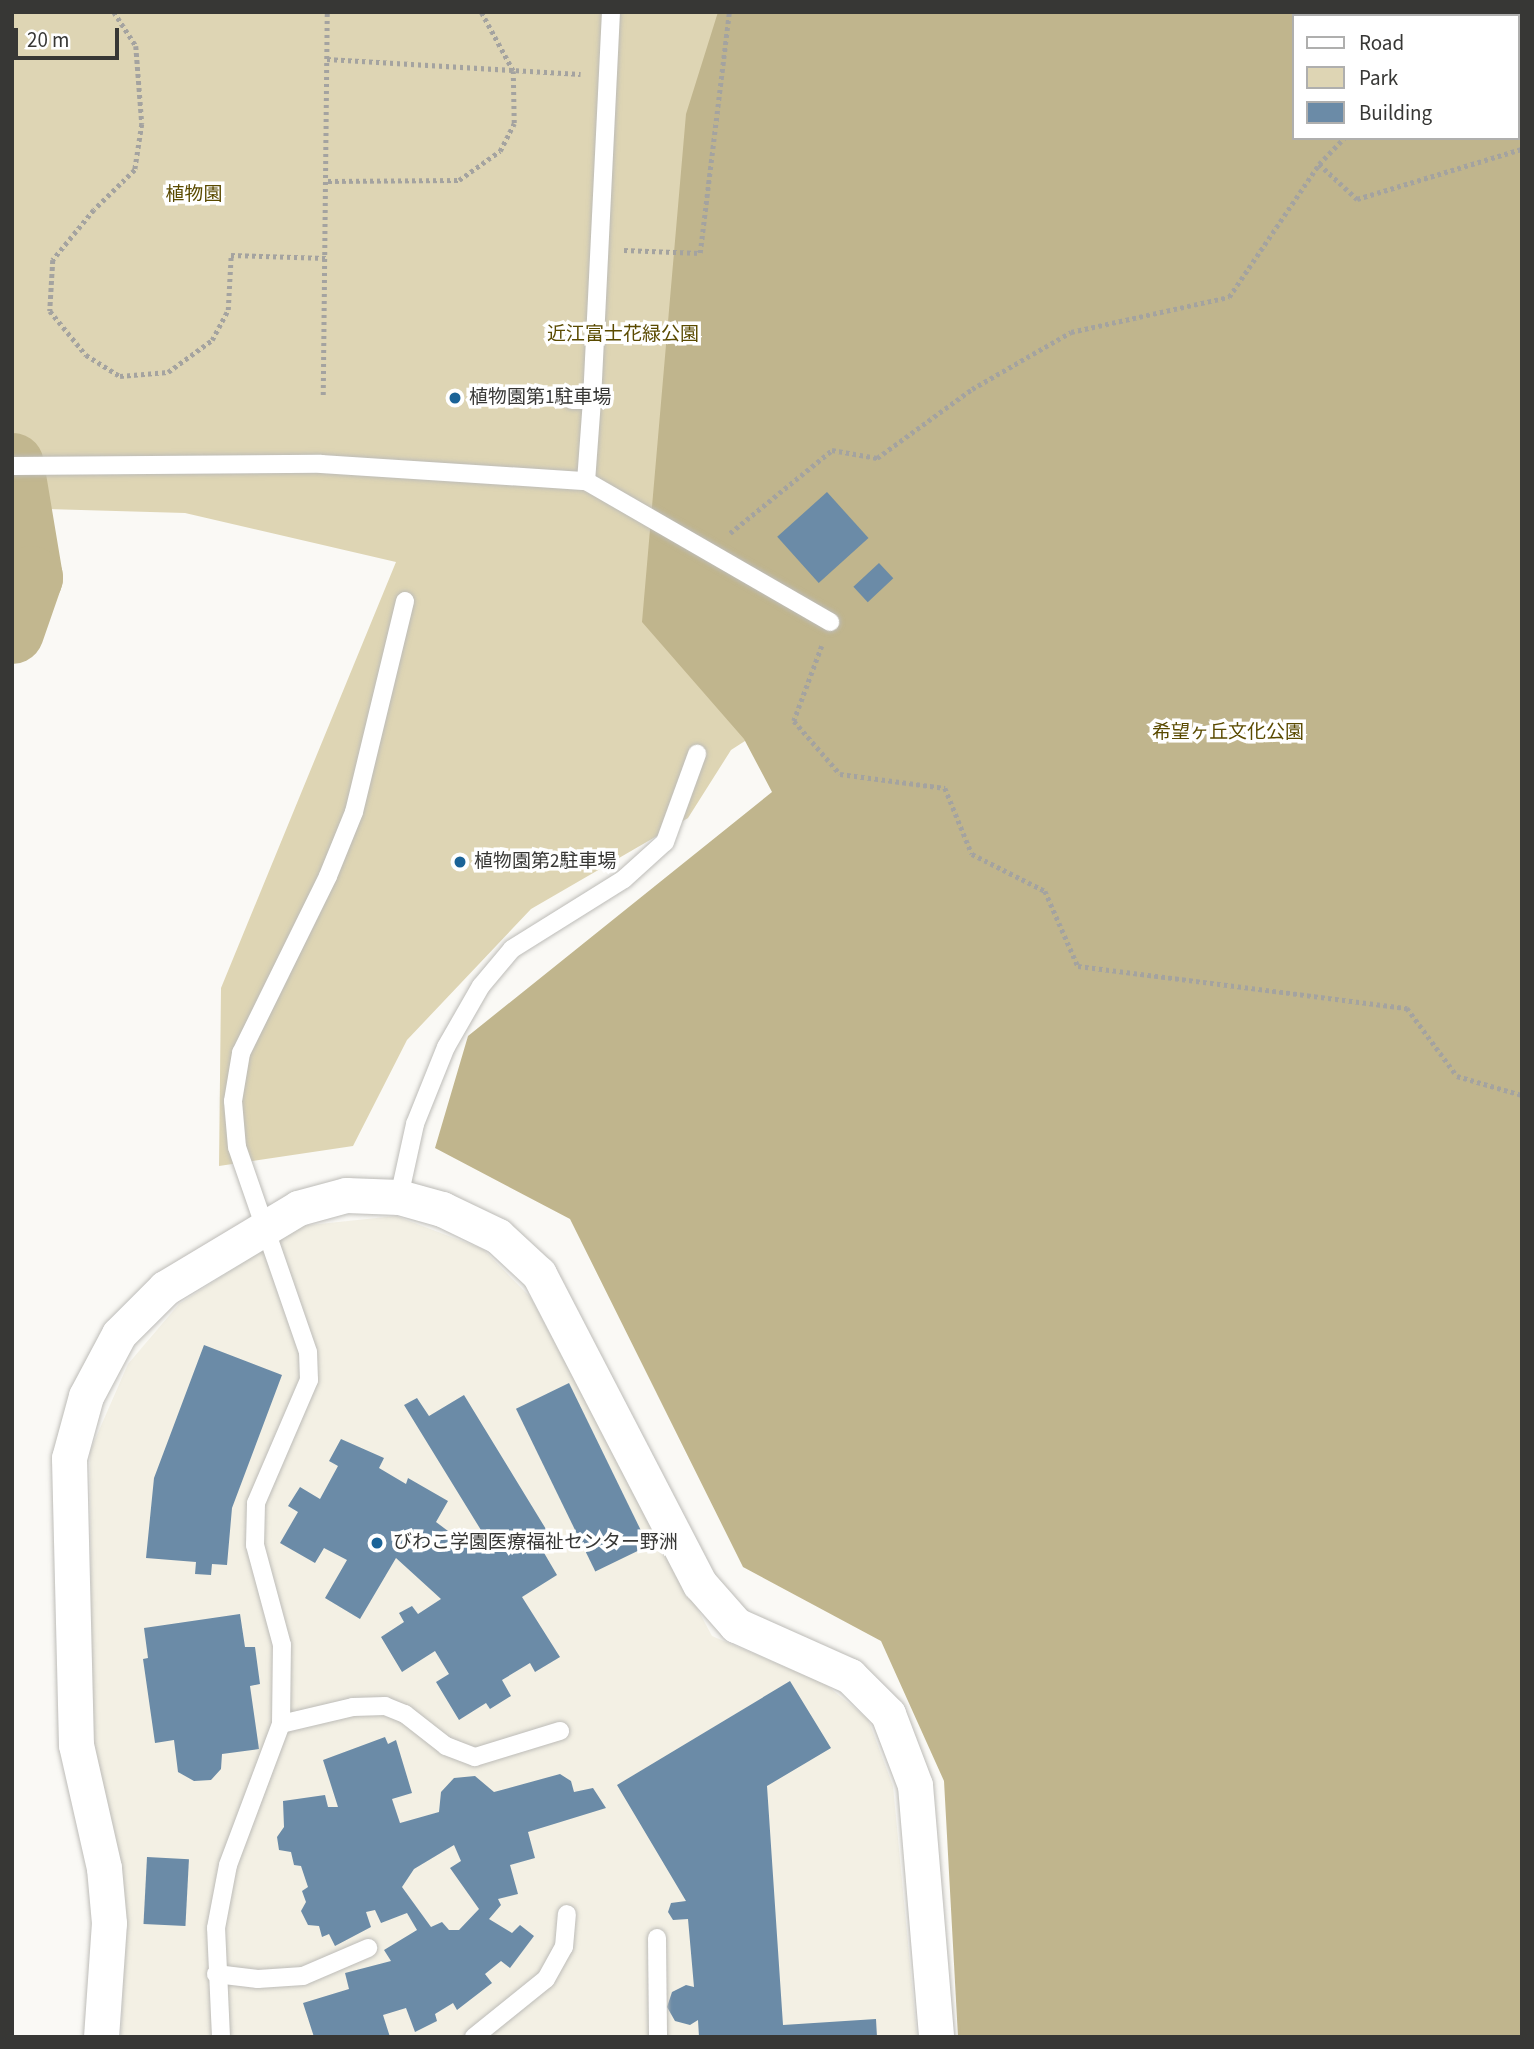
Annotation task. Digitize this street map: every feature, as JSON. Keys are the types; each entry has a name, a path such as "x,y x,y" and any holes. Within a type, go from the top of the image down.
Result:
{"street":[{"path":"101,2037 109,1923 103,1868 76,1745 69,1458 86,1395 119,1334 165,1288 298,1208 346,1195 398,1197 442,1209 498,1236 539,1274 700,1584 736,1625 850,1676 888,1714 915,1784 936,2037"}],"lane":[{"path":"586,481 611,12"},
{"path":"572,400 592,400"},
{"path":"12,466 321,464 586,481 830,622"},
{"path":"221,2037 216,1928 228,1865 281,1724 282,1645 255,1545 256,1503 309,1380 309,1352 237,1147 233,1101 241,1053 328,876 354,812 405,601"},
{"path":"398,1197 415,1124 446,1047 481,986 512,949 624,879 664,842 697,754"},
{"path":"281,1724 354,1707 385,1706 405,1714 446,1746 475,1756 560,1731"},
{"path":"474,2037 546,1979 564,1947 567,1914"},
{"path":"657,1938 658,2037"},
{"path":"216,1973 258,1979 303,1976 368,1948"}],"path":[{"path":"114,12 136,46 142,124 135,170 94,210 53,260 50,311 86,355 120,376 168,372 212,340 223,320 228,310 231,255 326,258"},
{"path":"323,395 328,181 327,12"},
{"path":"328,181 459,180 500,151 513,124 513,71 481,12"},
{"path":"599,250 700,253 729,12"},
{"path":"327,60 607,76"},
{"path":"708,552 832,450 877,458 972,389 1071,332 1229,297 1319,164 1341,140"},
{"path":"1319,164 1357,199 1522,149"},
{"path":"830,622 794,721 840,775 945,788 972,854 1045,891 1079,966 1407,1009 1457,1076 1522,1095"}],"shaded area":[{"name":"びわこ学園医療福祉センター野洲","path":"396,1216 483,1249 531,1298 712,1636 825,1684 868,1719 893,1786 917,2037 121,2037 126,1912 92,1743 90,1451 128,1364 179,1304 300,1226"}],"green space":[{"name":"近江富士花緑公園","path":"12,12 969,12 926,625 731,750 688,818 531,909 407,1040 353,1146 219,1166 221,988 396,562 185,513 12,508"},
{"name":"希望ヶ丘文化公園","path":"718,12 1522,12 1522,2037 958,2037 944,1781 881,1641 743,1567 570,1219 435,1148 468,1036 772,792 744,739 642,622 686,114"}],"building":[{"path":"827,492 868,538 819,583 777,537"},
{"path":"879,563 893,578 868,602 853,587"},
{"path":"204,1345 282,1375 232,1508 227,1565 212,1564 211,1575 195,1574 196,1562 146,1558 154,1478"},
{"path":"569,1383 648,1546 595,1572 516,1409"},
{"path":"464,1395 552,1539 540,1546 557,1575 522,1597 560,1657 535,1672 530,1663 502,1680 511,1696 490,1709 486,1703 459,1720 436,1682 449,1674 435,1651 402,1672 381,1637 404,1622 399,1613 412,1606 418,1614 441,1599 396,1558 360,1619 325,1598 347,1560 324,1548 315,1563 280,1543 298,1512 288,1506 300,1487 320,1499 338,1466 329,1461 341,1439 384,1458 379,1468 406,1484 408,1478 448,1501 436,1522 464,1543 484,1535 404,1405 417,1398 429,1416"},
{"path":"240,1614 245,1647 255,1647 260,1684 250,1686 259,1749 222,1754 221,1769 211,1780 194,1781 178,1772 174,1740 155,1743 143,1659 148,1658 144,1628"},
{"path":"790,1681 831,1748 767,1786 783,2025 876,2019 877,2037 699,2037 698,2020 690,2025 675,2021 667,2007 672,1992 686,1985 694,1987 688,1919 673,1920 668,1912 671,1903 686,1901 617,1785"},
{"path":"385,1737 388,1744 396,1740 412,1793 392,1799 400,1823 439,1812 441,1792 454,1778 475,1776 494,1792 560,1774 571,1781 574,1792 593,1788 606,1808 528,1832 535,1858 510,1865 518,1894 498,1899 501,1905 489,1919 512,1933 520,1925 534,1936 510,1968 501,1961 485,1974 492,1983 457,2010 453,2003 435,2014 437,2021 415,2032 406,2008 383,2015 390,2037 314,2037 303,2003 349,1989 345,1973 391,1961 384,1950 417,1930 407,1913 381,1923 375,1910 366,1912 371,1927 335,1946 329,1934 322,1937 319,1926 308,1925 301,1911 306,1902 302,1891 308,1887 301,1866 294,1865 291,1852 279,1850 277,1837 284,1827 283,1801 325,1795 328,1807 338,1807 323,1760","holes":["454,1845 461,1861 450,1868 479,1909 459,1930 449,1930 442,1922 431,1927 402,1887 414,1869"]},
{"path":"147,1857 189,1859 185,1926 143,1924"}],"waterway":[{"path":"12,464 31,577 12,632"}],"place":[{"name":"植物園第1駐車場","path":"455,398"},
{"name":"植物園第2駐車場","path":"460,862"},
{"name":"びわこ学園医療福祉センター野洲","path":"377,1543"}],"park label":[{"name":"植物園","path":"194,195"}]}
